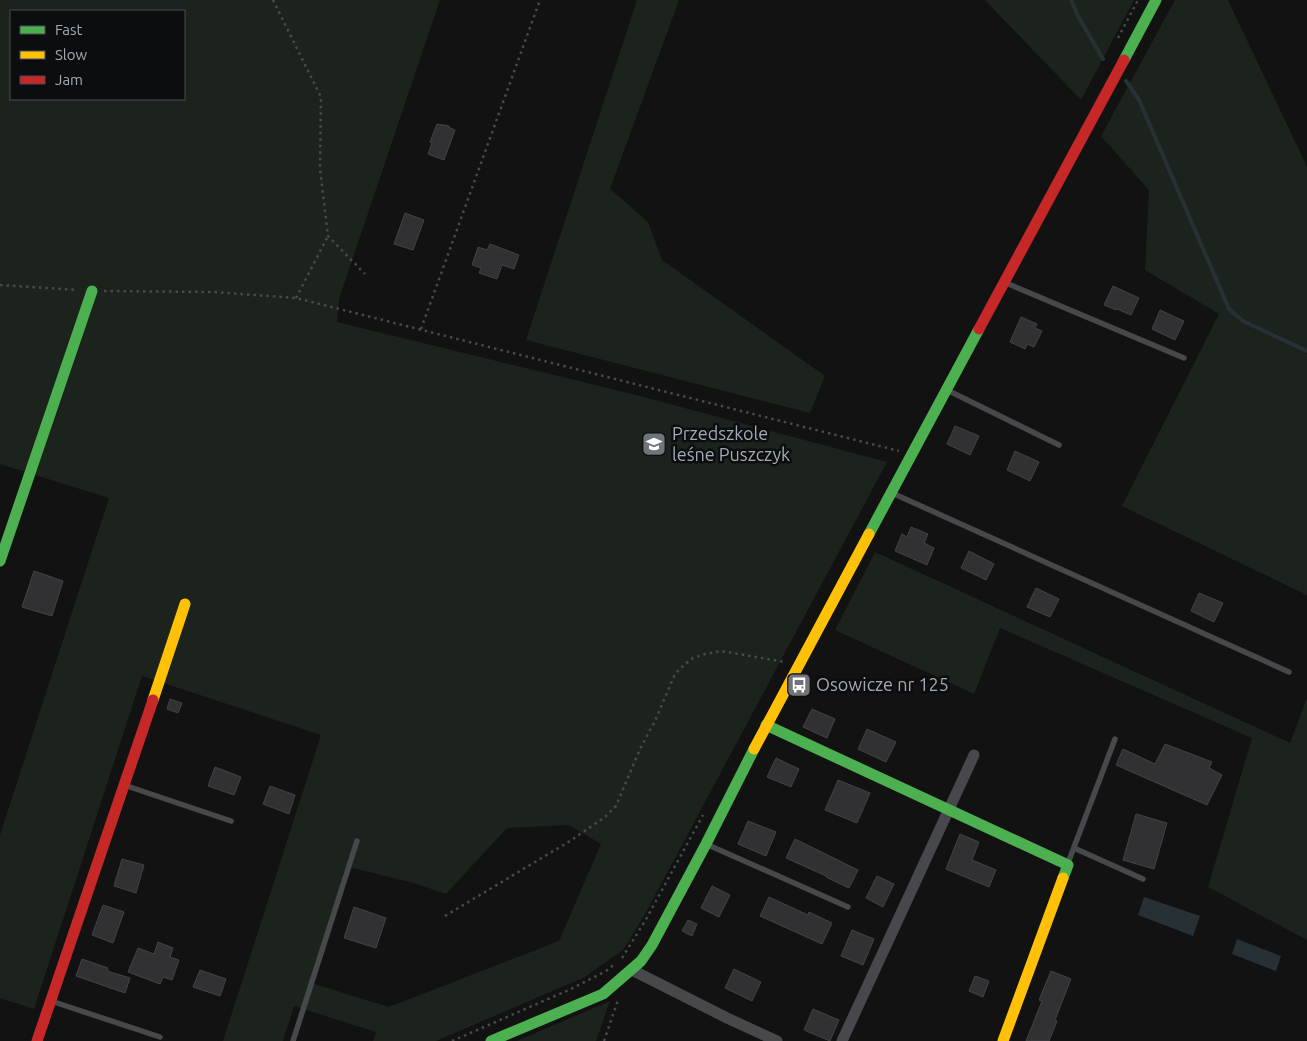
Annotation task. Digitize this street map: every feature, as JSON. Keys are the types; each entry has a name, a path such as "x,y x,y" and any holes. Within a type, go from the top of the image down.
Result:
{"street":[{"path":"491,1041 603,994 632,970 652,945 766,725 1156,0"},
{"path":"0,561 92,291"},
{"path":"38,1041 185,604"},
{"path":"766,725 1068,865 1003,1041"},
{"path":"842,1041 974,755"},
{"path":"632,970 775,1041"}],"lane":[{"path":"1004,282 1184,358"},
{"path":"947,390 1059,444"},
{"path":"891,493 1289,672"},
{"path":"1068,865 1115,739"},
{"path":"124,784 231,821"},
{"path":"293,1041 357,841"},
{"path":"706,844 848,907"},
{"path":"1074,848 1143,879"},
{"path":"51,1001 160,1037"}],"path":[{"path":"274,0 321,97 320,169 328,236 296,298"},
{"path":"421,329 540,0"},
{"path":"1116,42 1138,0"},
{"path":"328,236 365,274"},
{"path":"0,285 92,291 213,292 296,298 912,454"},
{"path":"445,916 570,841 605,817 616,806 675,674 684,664 693,658 721,651 799,664"},
{"path":"783,662 788,654"},
{"path":"452,1041 571,988 606,971 622,959 704,814"},
{"path":"604,1041 618,1002 619,981"}],"shaded area":[{"path":"0,0 440,0 339,299 337,322 636,395 887,462 644,916 624,949 585,977 436,1041 373,1041 376,1032 294,1006 283,1041 223,1041 321,735 142,676 34,1009 0,998 0,835 109,498 0,464","holes":["569,825 601,844 559,941 389,1007 311,983 349,867 414,883 446,894 507,828"]},
{"path":"637,0 679,0 610,189 648,222 662,260 825,376 810,413 526,340"},
{"path":"985,0 1134,0 1081,100"},
{"path":"1175,0 1228,0 1307,167 1307,595 1122,506 1219,314 1145,270 1149,190 1101,136"},
{"path":"875,552 1290,743 1307,698 1307,940 1208,887 1252,738 1000,628 974,694 835,630"},
{"path":"1144,897 1200,916 1193,936 1138,915"},
{"path":"1237,939 1281,956 1276,971 1232,954"},
{"path":"610,1001 596,1041 517,1041"}],"building":[{"path":"437,124 449,126 455,130 444,160 428,154 432,143 430,142"},
{"path":"405,213 424,220 413,250 394,244"},
{"path":"490,244 519,255 514,269 502,265 497,279 479,273 481,268 472,265 478,247 487,250"},
{"path":"1113,286 1139,298 1131,315 1104,305"},
{"path":"1160,310 1184,321 1175,340 1152,329"},
{"path":"1021,317 1037,324 1035,328 1042,331 1034,347 1027,344 1025,349 1010,342"},
{"path":"955,426 979,436 970,455 947,444"},
{"path":"1015,451 1039,462 1030,481 1007,470"},
{"path":"911,527 928,534 924,543 934,548 927,565 895,551 902,534 907,537"},
{"path":"969,551 994,564 986,580 961,568"},
{"path":"34,571 63,581 52,616 22,607"},
{"path":"1036,588 1059,599 1050,617 1027,607"},
{"path":"1199,593 1223,603 1214,622 1191,611"},
{"path":"170,699 182,703 178,713 167,709"},
{"path":"812,709 835,719 827,738 803,727"},
{"path":"867,729 896,742 886,762 858,749"},
{"path":"1165,744 1212,762 1209,768 1222,775 1207,805 1116,765 1123,749 1155,764"},
{"path":"776,758 799,769 791,787 767,777"},
{"path":"215,767 241,777 234,795 208,786"},
{"path":"838,780 870,793 857,823 825,810"},
{"path":"270,786 295,795 289,814 263,804"},
{"path":"1136,814 1167,823 1154,869 1123,860"},
{"path":"748,821 776,832 766,856 738,844"},
{"path":"960,834 979,842 972,860 996,870 989,887 946,869"},
{"path":"795,839 858,870 849,888 786,858"},
{"path":"122,859 144,865 136,893 114,886"},
{"path":"877,876 894,884 883,907 866,898"},
{"path":"712,886 730,895 719,917 701,908"},
{"path":"769,897 808,915 809,912 832,923 822,944 760,916"},
{"path":"103,905 124,912 113,943 92,935"},
{"path":"354,907 386,918 376,948 344,938"},
{"path":"688,920 697,924 692,936 682,931"},
{"path":"852,930 874,939 863,965 841,956"},
{"path":"158,942 173,948 170,957 179,960 172,980 163,977 160,984 128,972 138,948 154,954"},
{"path":"82,959 108,968 107,971 130,978 125,993 76,976"},
{"path":"734,969 761,982 752,1001 725,988"},
{"path":"200,970 226,979 220,996 193,987"},
{"path":"1051,971 1071,979 1055,1020 1057,1021 1049,1041 1026,1041 1042,1001 1039,1000"},
{"path":"975,976 989,981 983,997 969,991"},
{"path":"813,1009 839,1020 830,1041 804,1030"}],"waterway":[{"path":"1071,0 1103,59"},
{"path":"1126,81 1139,100 1229,309 1243,321 1307,351"}],"traffic: fast":[{"path":"1124,60 1156,0"},
{"path":"0,561 92,291"},
{"path":"869,534 979,329"},
{"path":"766,725 1068,865 1063,878"},
{"path":"491,1041 603,994 641,961 652,945 706,844 754,749"}],"traffic: slow":[{"path":"754,749 869,534"},
{"path":"153,700 185,604"},
{"path":"1003,1041 1063,878"}],"traffic: jam":[{"path":"979,329 1124,60"},
{"path":"37,1041 153,700"}],"place":[{"name":"Przedszkole leśne Puszczyk","path":"654,444"},
{"name":"Osowicze nr 125","path":"799,685"}]}
